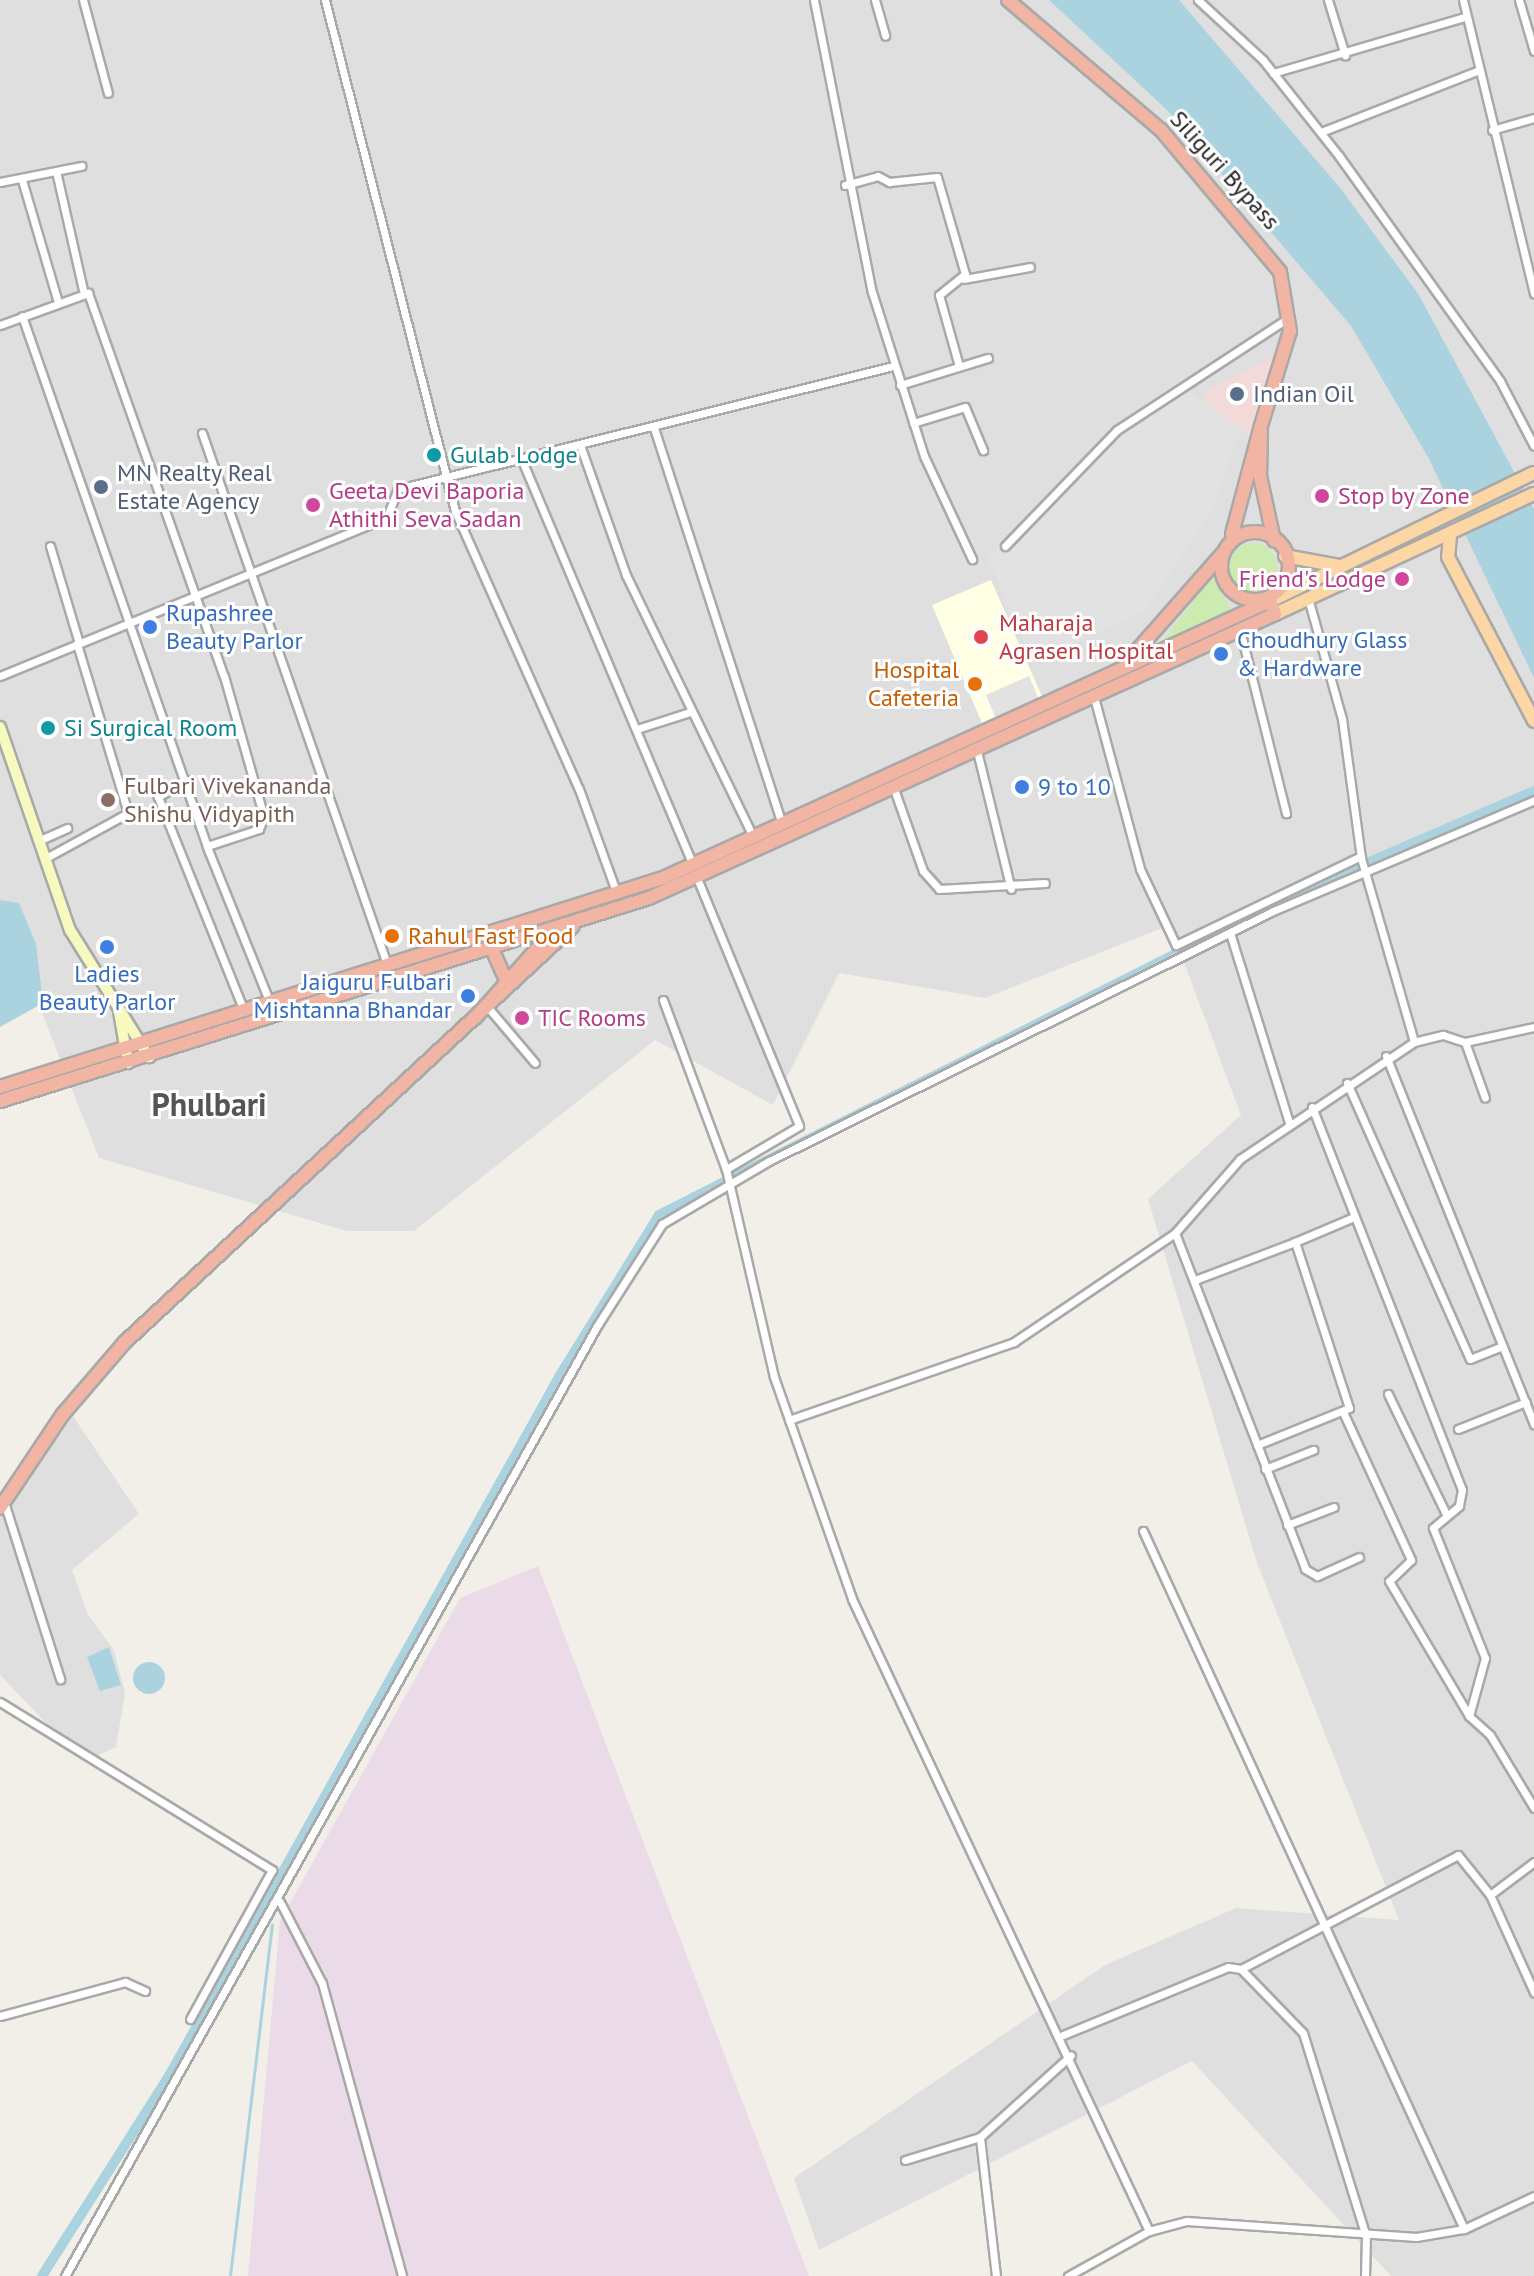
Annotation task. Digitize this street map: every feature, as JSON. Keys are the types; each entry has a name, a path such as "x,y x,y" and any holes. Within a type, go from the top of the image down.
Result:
{"highway":[{"name":"Siliguri Bypass","path":"1008,0 1187,157 1271,257 1290,316"},
{"path":"1108,677 1156,636 1222,554 1232,534 1290,316"},
{"path":"0,1101 576,923 894,789 1240,630 1273,607 1284,584 1285,556 1274,540 1260,476 1261,426"},
{"path":"1232,534 1274,540"},
{"path":"1222,554 1239,595 1273,607"},
{"path":"0,1087 695,872 782,825 1108,677 1273,607"},
{"path":"2,1505 114,1353 576,923 588,904"},
{"path":"487,1006 566,911"},
{"path":"493,951 506,980"}],"main road":[{"path":"1273,607 1342,566 1533,473"},
{"path":"1273,607 1308,598 1427,547 1534,494"},
{"path":"1448,557 1454,534"},
{"path":"1427,547 1448,557 1534,721"},
{"path":"1285,556 1342,566"},
{"path":"0,727 36,841 77,943 119,1012 143,1042 149,1057"},
{"path":"119,1012 123,1049 128,1063"}],"street":[{"path":"83,0 108,93"},
{"path":"325,0 455,511 573,774 617,894"},
{"path":"814,0 845,185 893,366 913,423 972,559"},
{"path":"875,0 885,36"},
{"path":"1198,0 1273,73 1321,132 1500,381 1534,446"},
{"path":"1328,0 1345,55"},
{"path":"1463,0 1477,71 1534,294"},
{"path":"1519,0 1534,51"},
{"path":"1273,73 1345,55 1465,17"},
{"path":"1321,132 1477,71"},
{"path":"1492,130 1534,118"},
{"path":"0,182 81,166"},
{"path":"56,171 83,290 196,594 264,817 259,829 207,846"},
{"path":"845,185 878,176 889,182 935,175 964,279"},
{"path":"22,180 57,299"},
{"path":"959,366 939,293 964,279 1030,267"},
{"path":"0,325 83,290"},
{"path":"22,316 207,846 271,1005"},
{"path":"1005,546 1124,424 1290,316"},
{"path":"900,385 988,358"},
{"path":"0,676 387,517 395,491 447,473 654,428 893,366"},
{"path":"913,423 965,407 983,450"},
{"path":"654,428 782,825"},
{"path":"202,433 253,570 389,969"},
{"path":"580,445 616,530 626,575 690,712 754,838"},
{"path":"521,458 640,728 799,1126 726,1169"},
{"path":"44,859 128,813 50,546"},
{"path":"1308,598 1342,719 1361,857 1414,1042"},
{"path":"1240,630 1286,813"},
{"path":"1094,697 1140,869 1176,945 1361,857"},
{"path":"640,728 690,712"},
{"path":"977,751 1011,889"},
{"path":"186,780 158,797 245,1013"},
{"path":"894,789 929,881 939,889 1011,889 1045,883"},
{"path":"65,2276 280,1902 626,1277 662,1224 729,1183 1230,933 1365,870 1534,800"},
{"path":"36,841 67,828"},
{"path":"1230,933 1289,1123"},
{"path":"663,1000 726,1169 789,1420 852,1599 1063,2035 1149,2231"},
{"path":"487,1006 535,1063"},
{"path":"789,1420 1014,1342 1175,1233 1227,1170 1386,1056 1414,1042 1443,1035 1465,1042 1534,1027"},
{"path":"1465,1042 1485,1098"},
{"path":"1386,1056 1534,1424"},
{"path":"1347,1083 1470,1359 1502,1346"},
{"path":"1312,1107 1462,1490 1459,1506 1446,1514 1433,1536 1485,1658 1469,1716"},
{"path":"1195,1280 1354,1217"},
{"path":"1175,1233 1287,1525 1312,1577 1359,1557"},
{"path":"1257,1445 1343,1412 1351,1402 1295,1242"},
{"path":"1388,1394 1446,1514"},
{"path":"1458,1429 1526,1402"},
{"path":"1343,1412 1411,1560 1389,1581 1469,1716 1490,1735 1534,1808"},
{"path":"1265,1469 1313,1450"},
{"path":"2,1505 60,1679"},
{"path":"1287,1525 1334,1507"},
{"path":"1143,1531 1464,2229"},
{"path":"0,1702 271,1869 242,1932 190,2019"},
{"path":"1063,2035 1228,1967 1241,1969 1324,1928 1451,1856 1468,1862 1490,1895 1530,1973 1534,1992"},
{"path":"1490,1895 1534,1862"},
{"path":"280,1902 322,1983 402,2276"},
{"path":"242,1932 256,1941"},
{"path":"1241,1969 1303,2033 1366,2236 1365,2276"},
{"path":"0,2016 125,1982 145,1991"},
{"path":"905,2160 980,2137 1071,2055"},
{"path":"980,2137 996,2276"},
{"path":"1068,2276 1149,2231 1209,2218 1366,2236 1464,2229 1534,2196"}],"shaded area":[{"path":"0,0 1534,0 1534,2276 1391,2276 1192,2061 819,2250 794,2178 1105,1965 1236,1908 1399,1920 1257,1563 1148,1199 1241,1115 1170,925 985,998 839,973 773,1105 655,1040 414,1231 347,1231 99,1158 0,906"},
{"name":"Indian Oil","path":"1282,353 1251,436 1203,400 1210,388"},
{"path":"1175,381 1241,430 1211,512 1146,610 1033,663 988,558"},
{"name":"Maharaja Agrasen Hospital","path":"991,580 1044,701 984,728 932,605"},
{"path":"1029,676 1039,700 996,719 986,695"},
{"path":"73,1416 139,1514 72,1570 88,1615 114,1650 125,1693 116,1747 94,1757 51,1728 0,1675 0,1518"},
{"path":"538,1566 809,2276 248,2276 280,1921 460,1598"}],"green space":[{"path":"1253,543 1262,544 1270,550 1276,558 1276,576 1270,584 1262,590 1253,591 1244,590 1236,584 1230,576 1229,567 1230,558 1236,550 1244,544"},
{"path":"1213,575 1231,610 1162,642"}],"water":[{"path":"1049,0 1179,0 1341,189 1419,295 1534,509 1534,678 1428,457 1351,326 1167,110"},
{"path":"0,900 19,903 36,944 43,1003 0,1027"},
{"path":"109,1647 121,1685 100,1691 87,1657"},
{"path":"149,1662 161,1666 165,1678 161,1690 149,1694 137,1690 133,1678 137,1666"}],"waterway":[{"path":"42,2276 169,2076 559,1377 659,1215 1288,897 1534,791"},
{"path":"230,2276 272,1925"}],"place":[{"name":"Indian Oil","path":"1237,394"},
{"name":"Gulab Lodge","path":"434,455"},
{"name":"MN Realty Real Estate Agency","path":"101,487"},
{"name":"Stop by Zone","path":"1322,496"},
{"name":"Geeta Devi Baporia Athithi Seva Sadan","path":"313,505"},
{"name":"Friend's Lodge","path":"1402,579"},
{"name":"Rupashree Beauty Parlor","path":"150,627"},
{"name":"Maharaja Agrasen Hospital","path":"981,637"},
{"name":"Choudhury Glass & Hardware","path":"1221,654"},
{"name":"Hospital Cafeteria","path":"975,684"},
{"name":"Si Surgical Room","path":"48,728"},
{"name":"9 to 10","path":"1022,787"},
{"name":"Fulbari Vivekananda Shishu Vidyapith","path":"108,800"},
{"name":"Rahul Fast Food","path":"392,936"},
{"name":"Ladies Beauty Parlor","path":"107,947"},
{"name":"Jaiguru Fulbari Mishtanna Bhandar","path":"468,996"},
{"name":"TIC Rooms","path":"522,1018"}],"district":[{"name":"Phulbari","path":"209,1104"}]}
